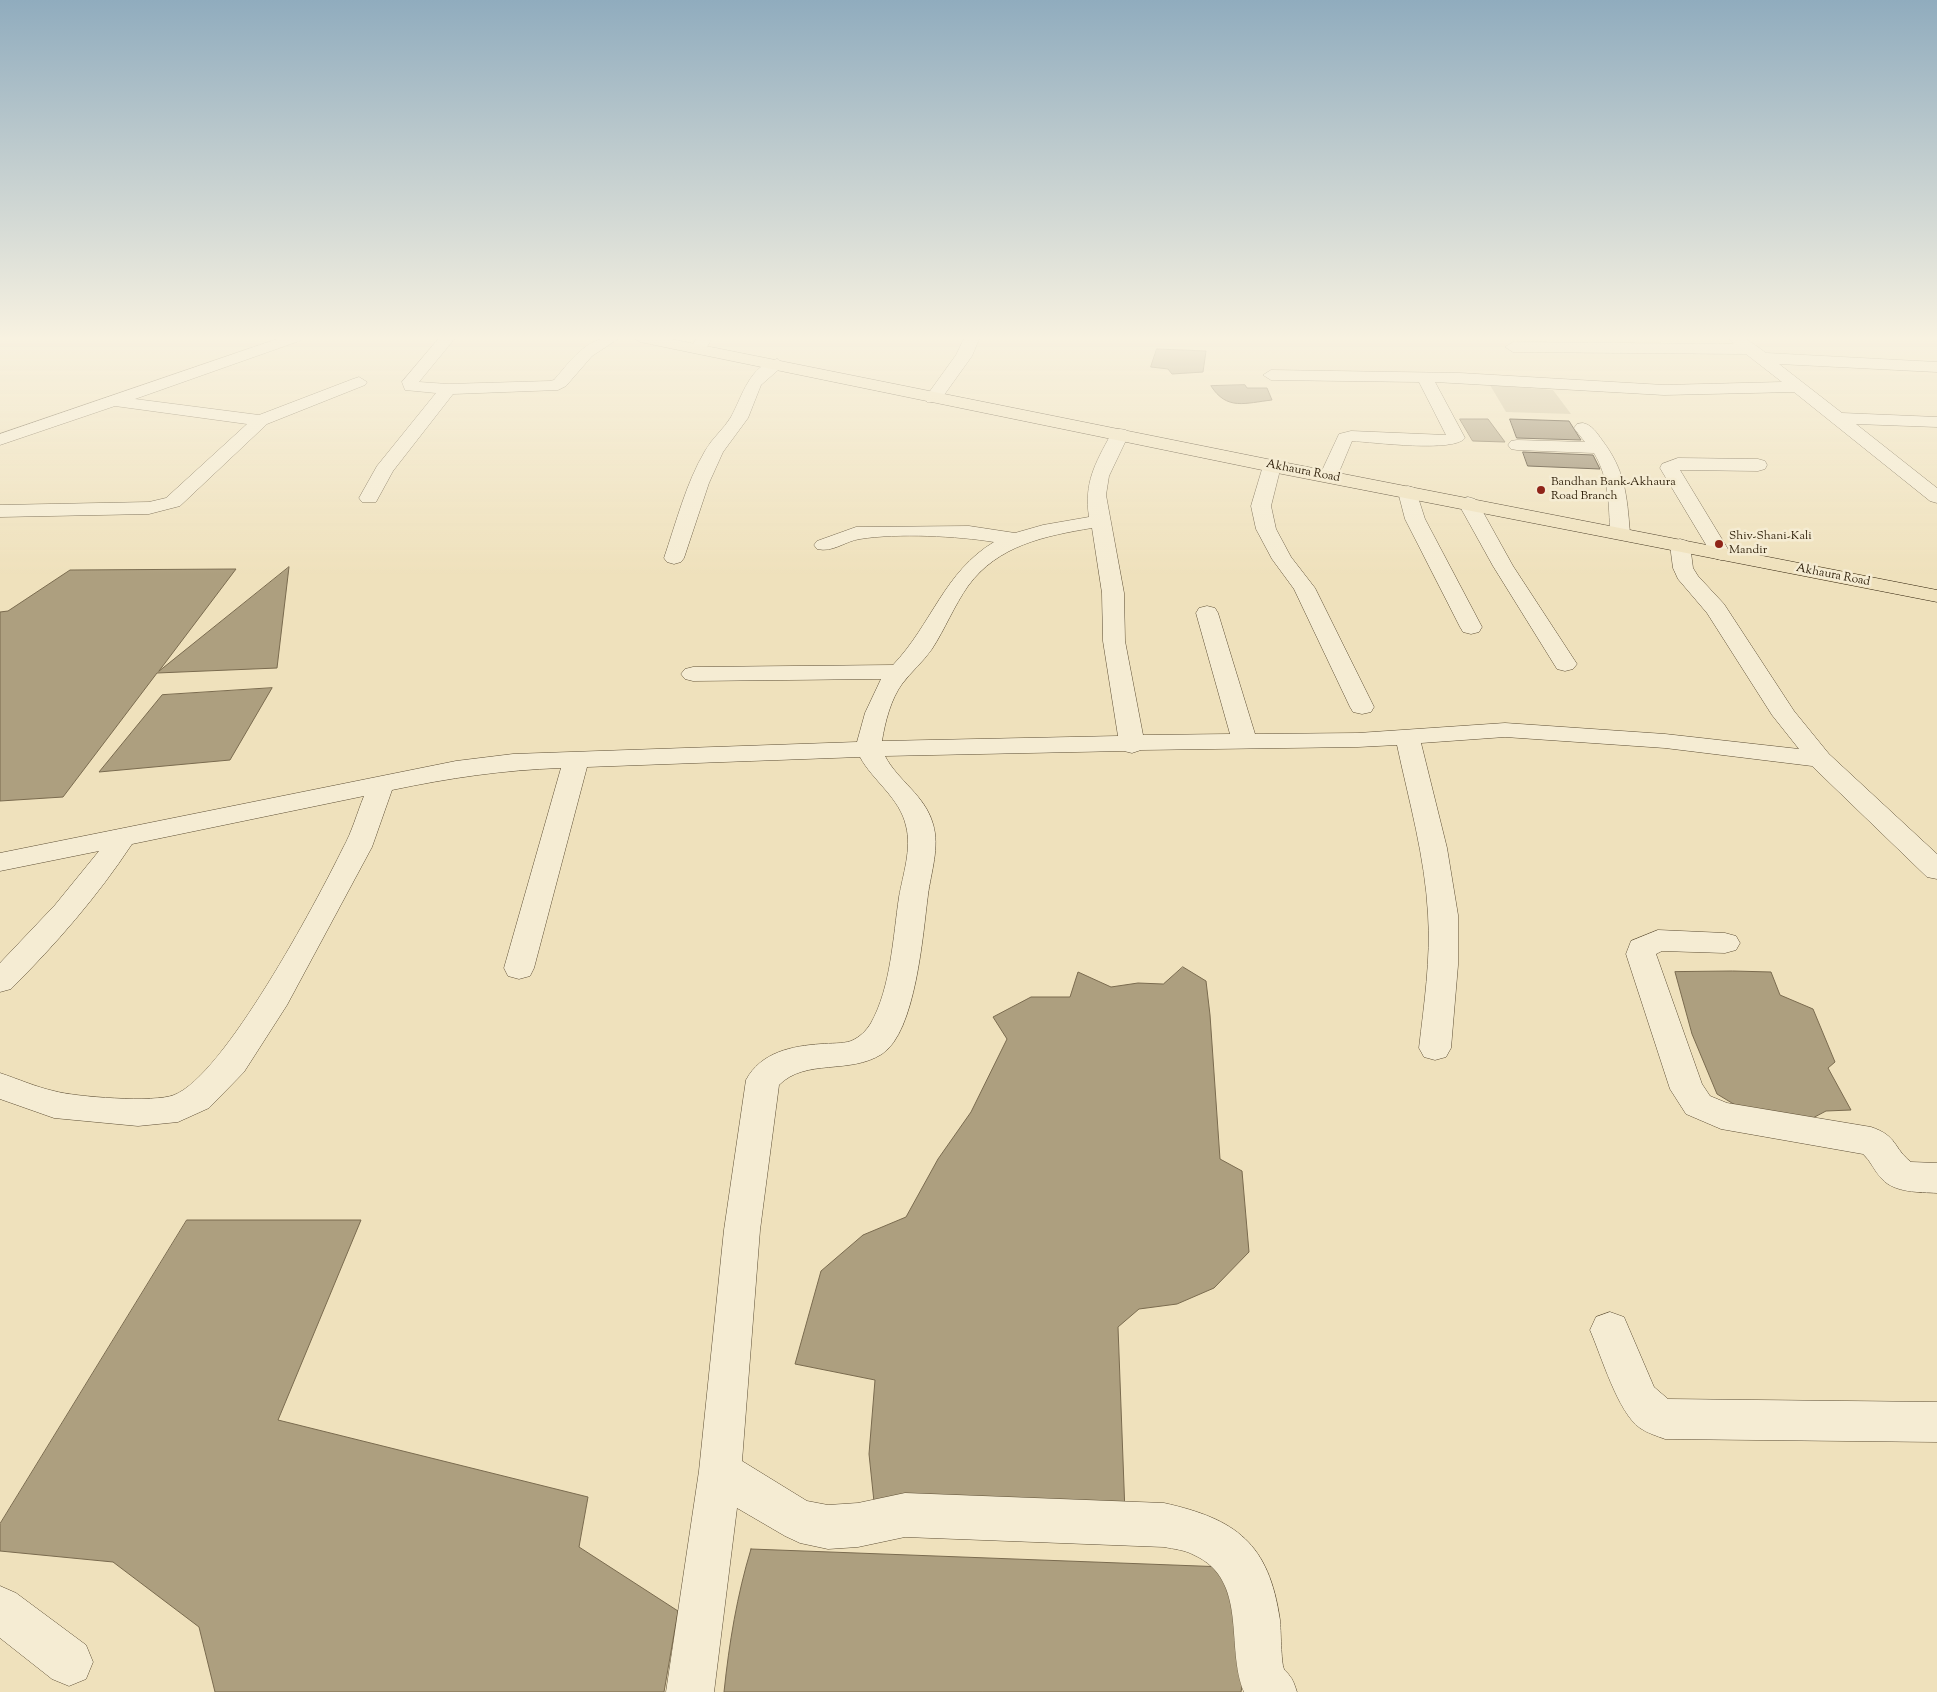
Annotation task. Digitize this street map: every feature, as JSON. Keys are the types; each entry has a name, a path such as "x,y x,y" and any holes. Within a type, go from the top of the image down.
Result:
{"main road":[{"name":"Akhaura Road","path":"1026,416 1937,596"}],"street":[{"path":"0,440 70,416"},
{"path":"226,416 261,420"},
{"path":"0,511 149,508 166,505 180,495 261,420 271,416"},
{"path":"369,498 384,470 427,416"},
{"path":"674,558 700,483 714,451 739,416"},
{"path":"1328,477 1345,438 1351,436 1446,441 1456,438 1444,416"},
{"path":"1835,416 1929,483 1937,497"},
{"path":"1838,418 1937,422"},
{"path":"1583,428 1601,448 1617,480 1620,533"},
{"path":"1120,434 1095,486 1095,498 1107,549 1112,593 1114,641 1132,745"},
{"path":"1517,445 1601,448"},
{"path":"1721,554 1669,468 1678,464 1758,465"},
{"path":"1272,466 1262,506 1266,529 1282,559 1304,588 1362,707"},
{"path":"1408,492 1415,519 1471,627"},
{"path":"1468,503 1503,566 1565,664"},
{"path":"690,1692 720,1471 742,1230 763,1080 774,1067 784,1061 797,1058 833,1057 864,1050 883,1031 899,985 921,850 921,831 910,801 875,762 870,749 870,736 892,682 921,648 951,594 969,572 989,553 1016,539 1100,521"},
{"path":"824,545 856,533 878,531 969,532 1016,539"},
{"path":"1680,545 1683,568 1689,580 1716,610 1770,695 1820,759 1937,870"},
{"path":"1207,613 1245,742"},
{"path":"693,674 901,672"},
{"path":"0,862 381,784 488,765 576,760 870,749 1358,740 1505,730 1665,741 1820,759"},
{"path":"1407,736 1439,874 1443,916 1443,950 1436,1048"},
{"path":"519,968 576,760"},
{"path":"0,1086 54,1105 138,1113 178,1109 197,1099 232,1063 276,997 358,847 381,784"},
{"path":"0,981 60,921 92,881 123,836"},
{"path":"1725,942 1658,940 1642,948 1641,954 1687,1089 1698,1105 1722,1116 1871,1141 1879,1146 1895,1169 1902,1174 1937,1178"},
{"path":"1610,1330 1640,1401 1654,1414 1665,1419 1905,1420 1937,1422"},
{"path":"720,1471 758,1497 800,1521 828,1527 858,1525 905,1515 1164,1525 1189,1529 1222,1546 1243,1568 1256,1608 1262,1680 1273,1692"},
{"path":"0,1609 69,1662"}],"shaded area":[{"path":"1460,419 1488,419 1505,442 1473,441"},
{"path":"289,567 277,668 157,673 63,797 0,801 0,612 8,611 70,570 236,569 159,671"},
{"path":"272,688 230,760 99,772 162,695"},
{"path":"1183,967 1206,981 1220,1159 1242,1171 1249,1252 1214,1288 1177,1304 1139,1309 1118,1327 1125,1513 874,1502 869,1454 875,1380 795,1364 821,1271 863,1235 906,1217 938,1159 971,1112 1007,1039 993,1017 1031,997 1070,997 1078,972 1111,987 1138,983 1163,984"},
{"path":"1675,972 1771,972 1780,995 1813,1009 1835,1062 1828,1068 1851,1110 1826,1111 1809,1120 1760,1120 1717,1094 1692,1034"},
{"path":"187,1220 361,1220 278,1420 588,1497 579,1547 678,1611 664,1692 215,1692 199,1627 113,1562 0,1551 0,1524"},
{"path":"751,1549 1225,1567 1250,1641 1241,1692 724,1692 734,1620"}],"building":[{"path":"1510,419 1569,421 1581,440 1517,438"},
{"path":"1523,452 1593,455 1600,469 1528,466"}],"place":[{"name":"Bandhan Bank-Akhaura Road Branch","path":"1541,490"},
{"name":"Shiv-Shani-Kali Mandir","path":"1719,544"}]}
